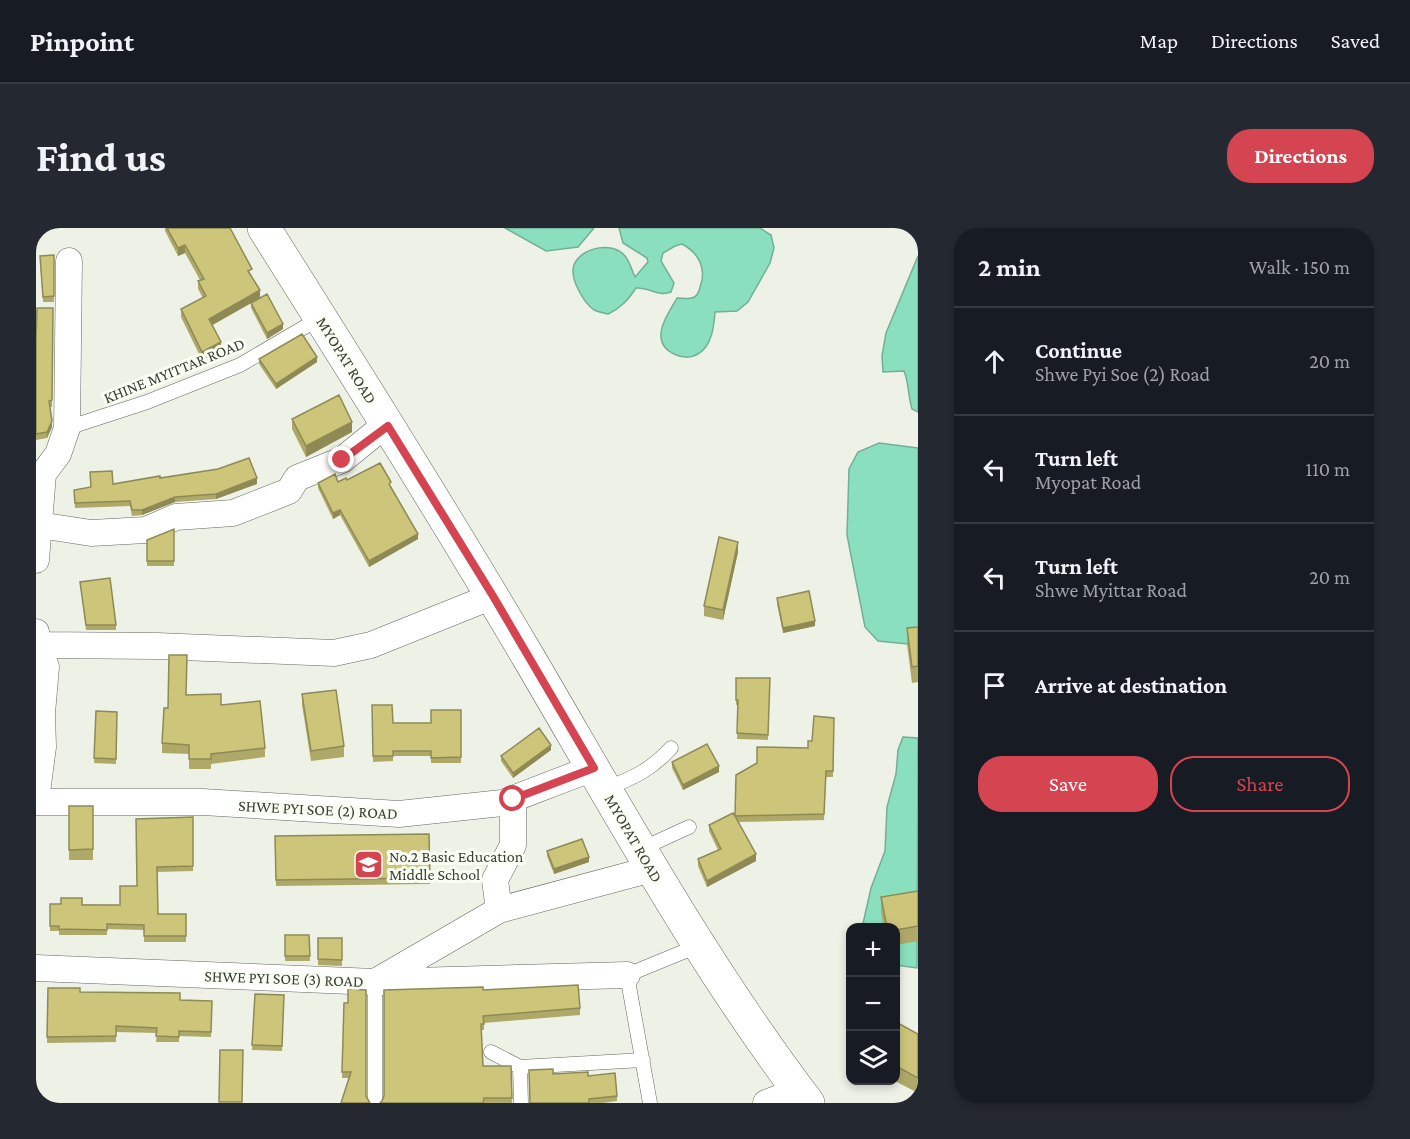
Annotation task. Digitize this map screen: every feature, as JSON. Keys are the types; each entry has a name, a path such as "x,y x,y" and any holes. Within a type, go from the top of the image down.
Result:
{"main road":[{"name":"MYOPAT ROAD","path":"264,228 493,596 645,859 779,1065 803,1097"}],"street":[{"path":"36,560 43,474 58,454 68,428 69,261"},
{"path":"39,525 91,533 146,530 176,517 233,513 289,491 297,478 342,460 388,426"},
{"path":"36,801 44,747 39,652 157,646 334,653 371,645 493,596"},
{"name":"SHWE PYI SOE (2) ROAD","path":"36,801 203,802 399,814 502,803 599,778"},
{"path":"499,910 495,880 513,845 513,799"},
{"name":"SHWE PYI SOE (3) ROAD","path":"36,968 375,982 499,910 645,859"},
{"path":"375,982 627,975"},
{"path":"766,1103 803,1097"}],"lane":[{"name":"KHINE MYITTAR ROAD","path":"68,428 147,402 240,365 320,318"},
{"path":"599,778 633,778 656,765 671,748"},
{"path":"645,859 689,827"},
{"path":"650,1103 627,975 700,945"},
{"path":"375,982 375,1103"},
{"path":"491,1052 520,1067 643,1060"},
{"path":"520,1067 521,1103"}],"shaded area":[{"path":"505,228 594,228 578,247 546,251"},
{"path":"619,228 760,228 771,235 774,248 770,263 748,302 737,311 715,312 713,329 706,346 698,354 687,357 670,352 662,343 661,337 666,317 677,298 694,297 699,291 702,280 700,262 693,252 682,244 663,253 661,261 674,283 671,292 662,293 636,288 624,303 608,314 594,310 578,290 574,277 574,265 583,254 590,250 605,248 620,251 627,258 635,277 648,262 647,258 623,243"},
{"path":"918,256 918,412 912,409 904,371 883,372 882,356 886,333"},
{"path":"879,443 918,448 918,645 878,641 865,627 847,535 849,469 858,452"},
{"path":"903,737 918,738 917,968 900,966 900,923 863,923 871,888 885,851 887,807 896,774 898,750"}],"building":[{"path":"167,228 230,228 252,269 248,271 260,290 209,319 221,342 202,352 181,309 206,296 198,281 204,279 185,245 178,248"},
{"path":"54,255 54,296 43,297 40,256"},
{"path":"267,294 283,324 267,333 251,303"},
{"path":"37,308 53,308 52,400 49,401 52,421 47,432 36,434 36,339"},
{"path":"302,334 317,357 276,384 259,359"},
{"path":"339,395 352,422 306,446 292,419"},
{"path":"249,458 257,478 216,494 175,497 142,510 132,510 130,501 75,503 74,490 91,487 90,472 112,471 113,484 218,469"},
{"path":"380,463 391,482 389,484 418,534 369,561 340,510 333,513 318,483 335,474 338,482 346,478 347,480"},
{"path":"174,529 174,561 147,561 147,540"},
{"path":"719,537 738,542 723,610 704,606"},
{"path":"110,578 116,625 86,625 80,582"},
{"path":"809,591 815,621 783,628 777,598"},
{"path":"918,627 918,666 912,667 907,628"},
{"path":"169,655 187,655 186,695 221,694 221,705 260,701 265,748 211,754 211,759 189,759 189,745 162,743 164,708 168,708"},
{"path":"736,678 770,678 768,735 737,733"},
{"path":"336,690 344,746 311,751 302,694"},
{"path":"372,705 392,705 393,723 431,723 431,710 461,710 461,757 431,758 431,751 393,751 393,756 373,756"},
{"path":"96,711 117,712 116,759 94,758"},
{"path":"814,716 834,718 833,771 826,771 824,814 735,816 736,775 757,763 757,747 808,748 808,741 812,741"},
{"path":"539,728 551,745 513,773 501,756"},
{"path":"707,744 719,766 683,785 672,762"},
{"path":"69,806 93,806 93,849 69,850"},
{"path":"733,813 756,854 707,881 698,859 721,849 709,825"},
{"path":"193,817 193,866 157,867 158,914 186,914 186,936 144,936 144,925 107,924 107,930 59,929 59,926 50,926 50,904 61,904 61,898 82,898 82,905 120,905 120,886 137,886 136,819"},
{"path":"429,834 430,878 276,880 275,836"},
{"path":"582,839 589,857 554,869 547,851"},
{"path":"918,891 918,926 900,929 900,923 886,923 881,897"},
{"path":"285,935 309,935 310,956 285,956"},
{"path":"318,938 342,938 342,960 318,959"},
{"path":"578,985 580,1008 483,1016 484,1024 481,1024 483,1066 511,1066 512,1098 484,1098 483,1103 380,1103 384,1096 384,990 483,987 483,990"},
{"path":"48,988 80,988 80,992 180,993 180,1000 212,1001 211,1032 179,1031 179,1037 156,1036 157,1028 116,1026 116,1036 47,1037"},
{"path":"348,989 366,990 366,1096 370,1103 341,1103 351,1072 342,1072 344,1003 348,1003"},
{"path":"255,994 284,995 282,1046 252,1045"},
{"path":"900,1024 918,1034 918,1078 900,1068"},
{"path":"220,1050 243,1050 242,1102 219,1102"},
{"path":"553,1069 553,1074 588,1072 588,1076 615,1073 617,1096 589,1099 589,1103 530,1103 529,1070"}],"place":[{"name":"No.2 Basic Education Middle School","path":"368,865"}],"route":[{"path":"342,460 374,434 388,426 493,596 594,768 513,799"}]}
